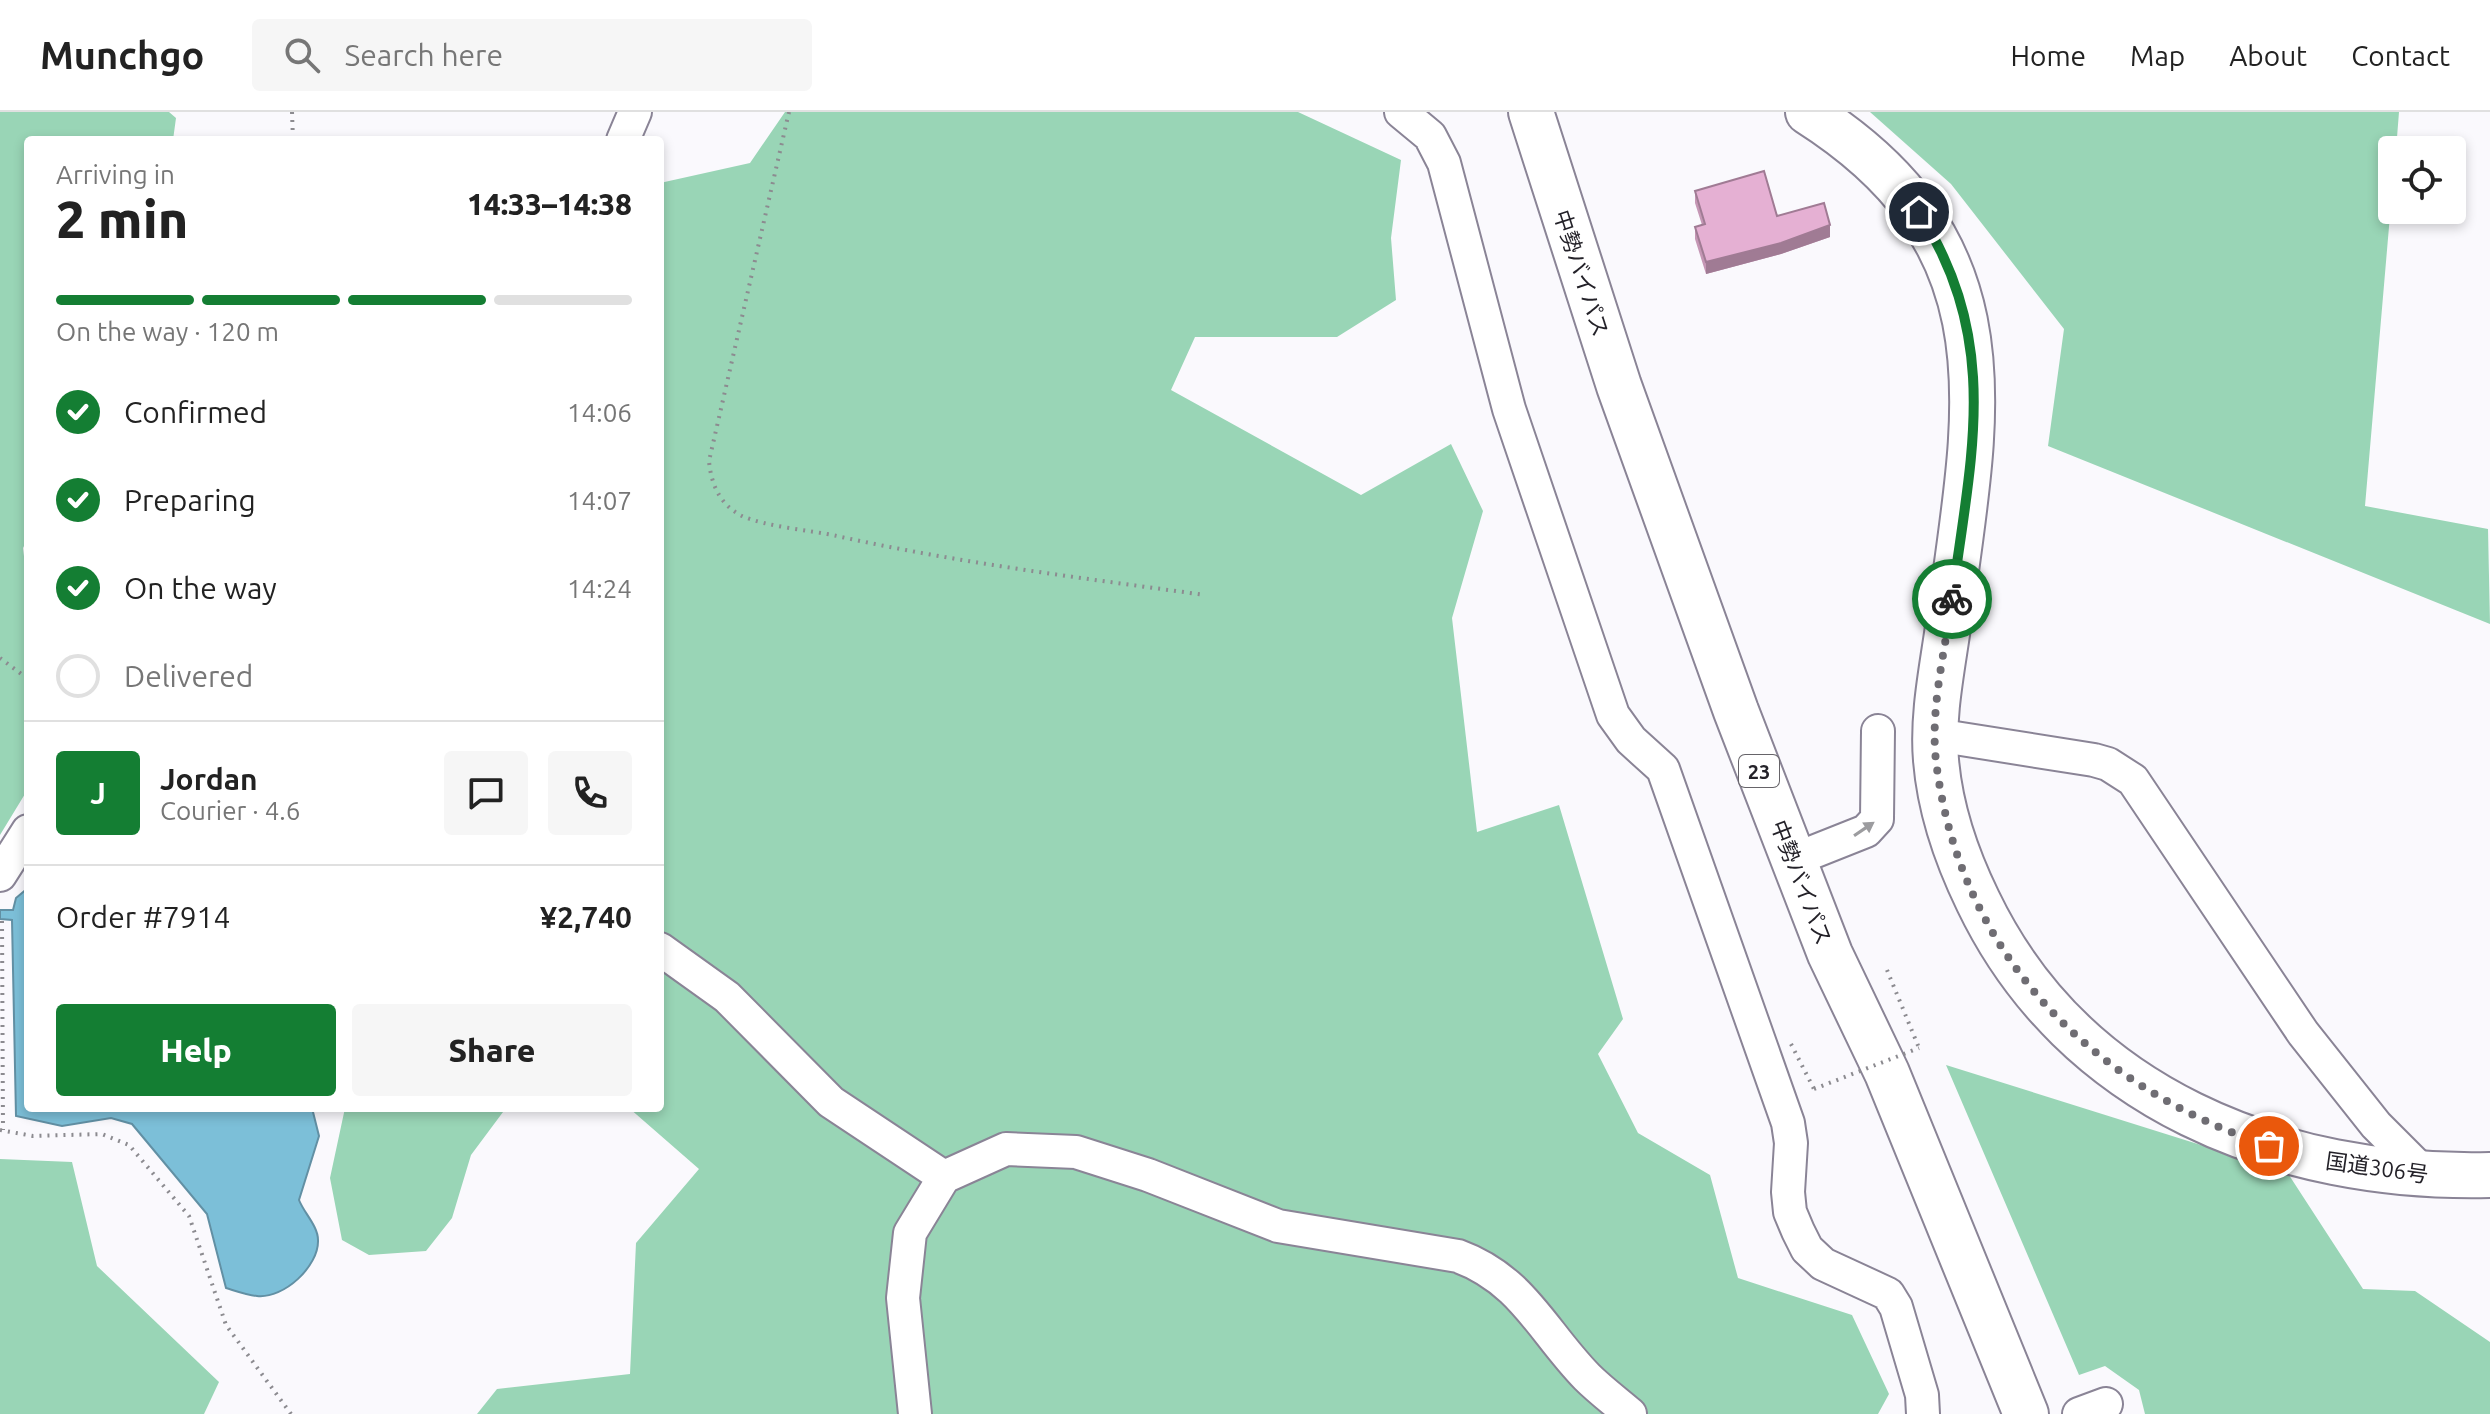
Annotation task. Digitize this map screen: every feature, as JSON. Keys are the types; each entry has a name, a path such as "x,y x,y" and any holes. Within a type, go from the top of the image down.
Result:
{"highway":[{"name":"中勢バイパス","path":"1531,112 1619,386 1736,711 1830,954 1887,1073 2026,1414"},
{"name":"国道306号","path":"1808,112 1862,149 1898,186 1939,245 1965,308 1974,367 1971,461 1935,759 1944,805 1962,867 2010,959 2039,999 2079,1041 2144,1089 2226,1130 2335,1163 2425,1174 2488,1176"}],"street":[{"path":"625,136 635,112"},
{"path":"1401,112 1430,136 1444,163 1509,409 1613,715 1631,740 1663,769 1708,896 1788,1123 1790,1212 1807,1249 1823,1264 1888,1294 1896,1307 1922,1395 1923,1414"},
{"path":"1793,860 1866,831 1877,819 1878,731"},
{"path":"1936,735 2094,760 2108,764 2133,780 2303,1033 2376,1125 2425,1174"},
{"path":"0,875 24,837"},
{"path":"664,952 727,997 831,1102 944,1177"},
{"path":"915,1414 903,1298 910,1233 944,1177 1006,1149 1076,1152 1148,1175 1278,1226 1458,1256 1484,1265 1519,1293 1587,1377 1630,1414"}],"path":[{"path":"292,112 293,136"},
{"path":"789,112 709,461 711,482 723,501 742,515 871,544 1003,567 1205,595"},
{"path":"0,658 24,676"},
{"path":"2,921 1,1130 33,1136 102,1134 129,1145 189,1216 226,1325 291,1414"},
{"path":"1814,1089 1919,1048 1887,970"}],"green space":[{"path":"0,112 169,112 176,118 174,136 24,136 24,796 0,835"},
{"path":"785,112 1298,112 1401,160 1391,238 1396,300 1337,337 1195,337 1171,390 1361,495 1451,444 1483,511 1452,618 1477,832 1559,805 1623,1019 1598,1054 1638,1133 1710,1175 1738,1278 1852,1315 1889,1394 1878,1414 477,1414 497,1389 630,1374 636,1243 699,1169 634,1112 664,1112 664,182 750,163"},
{"path":"1870,112 2399,112 2397,136 2378,136 2378,224 2389,224 2365,506 2488,529 2490,624 2048,446 2064,329 1951,184"},
{"path":"1946,1065 2287,1172 2363,1289 2415,1291 2490,1342 2490,1414 2145,1414 2139,1390 2105,1366 2079,1375"},
{"path":"344,1112 503,1112 471,1155 452,1218 426,1251 369,1255 342,1240 330,1178"},
{"path":"0,1159 72,1162 97,1266 219,1382 204,1414 0,1414"}],"water":[{"path":"24,891 24,1112 313,1112 319,1136 299,1200 316,1230 318,1240 313,1260 298,1279 267,1296 226,1288 207,1214 132,1124 111,1118 62,1126 16,1116 12,920 0,919 0,910 13,910 16,898"}],"building":[{"path":"1764,171 1777,216 1824,203 1830,225 1781,243 1706,262 1695,227 1705,224 1695,191"}],"way so far":[{"path":"1952,599 1938,700 1935,759 1944,805 1962,867 1986,918 2039,999 2101,1060 2166,1102 2269,1146"}],"route":[{"path":"1919,212 1939,245 1965,308 1974,367 1971,461 1952,599"}]}
